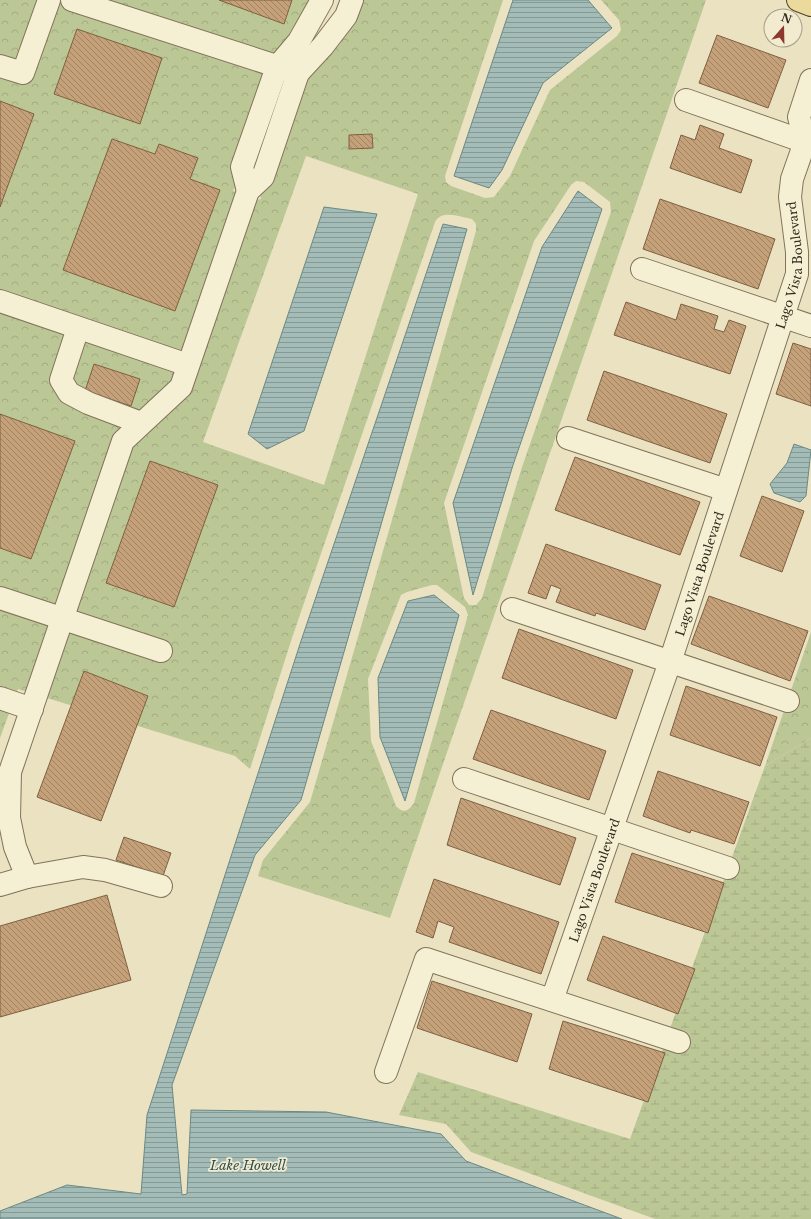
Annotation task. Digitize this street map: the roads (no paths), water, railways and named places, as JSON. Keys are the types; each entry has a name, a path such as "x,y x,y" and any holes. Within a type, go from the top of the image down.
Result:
{"main road":[{"path":"798,0 811,5"}],"street":[{"path":"0,66 23,73 49,0"},
{"path":"72,0 298,73"},
{"path":"248,191 242,167 277,67 299,41 322,0"},
{"path":"27,877 15,847 9,818 10,772 123,441 181,387 248,191 263,177 298,73 323,46 346,16 352,0"},
{"path":"809,140 799,117 811,80"},
{"path":"686,100 809,140"},
{"name":"Lago Vista Boulevard","path":"552,1000 670,662 797,274 797,252 790,197 792,179 809,140"},
{"path":"642,269 811,326"},
{"path":"0,301 188,365"},
{"path":"78,328 61,380 69,393 88,403 141,423"},
{"path":"568,438 726,490"},
{"path":"0,598 161,651"},
{"path":"512,609 788,701"},
{"path":"0,698 32,709"},
{"path":"464,779 728,868"},
{"path":"0,885 27,877 83,867 105,870 161,886"},
{"path":"386,1072 426,959 679,1042"}],"water":[{"path":"513,0 588,0 612,28 543,83 502,170 489,188 454,176"},
{"path":"578,191 602,209 513,465 473,595 453,503 542,247"},
{"path":"324,207 377,214 304,431 267,449 248,434"},
{"name":"Lake Howell","path":"443,224 467,229 301,800 255,855 172,1085 182,1195 187,1194 191,1110 326,1112 441,1134 466,1161 622,1219 0,1219 0,1211 67,1185 141,1194 147,1115 301,641"},
{"path":"794,444 811,450 806,496 800,502 774,493 770,484 787,463"},
{"path":"434,595 459,615 405,801 380,737 378,678 408,601"}]}
